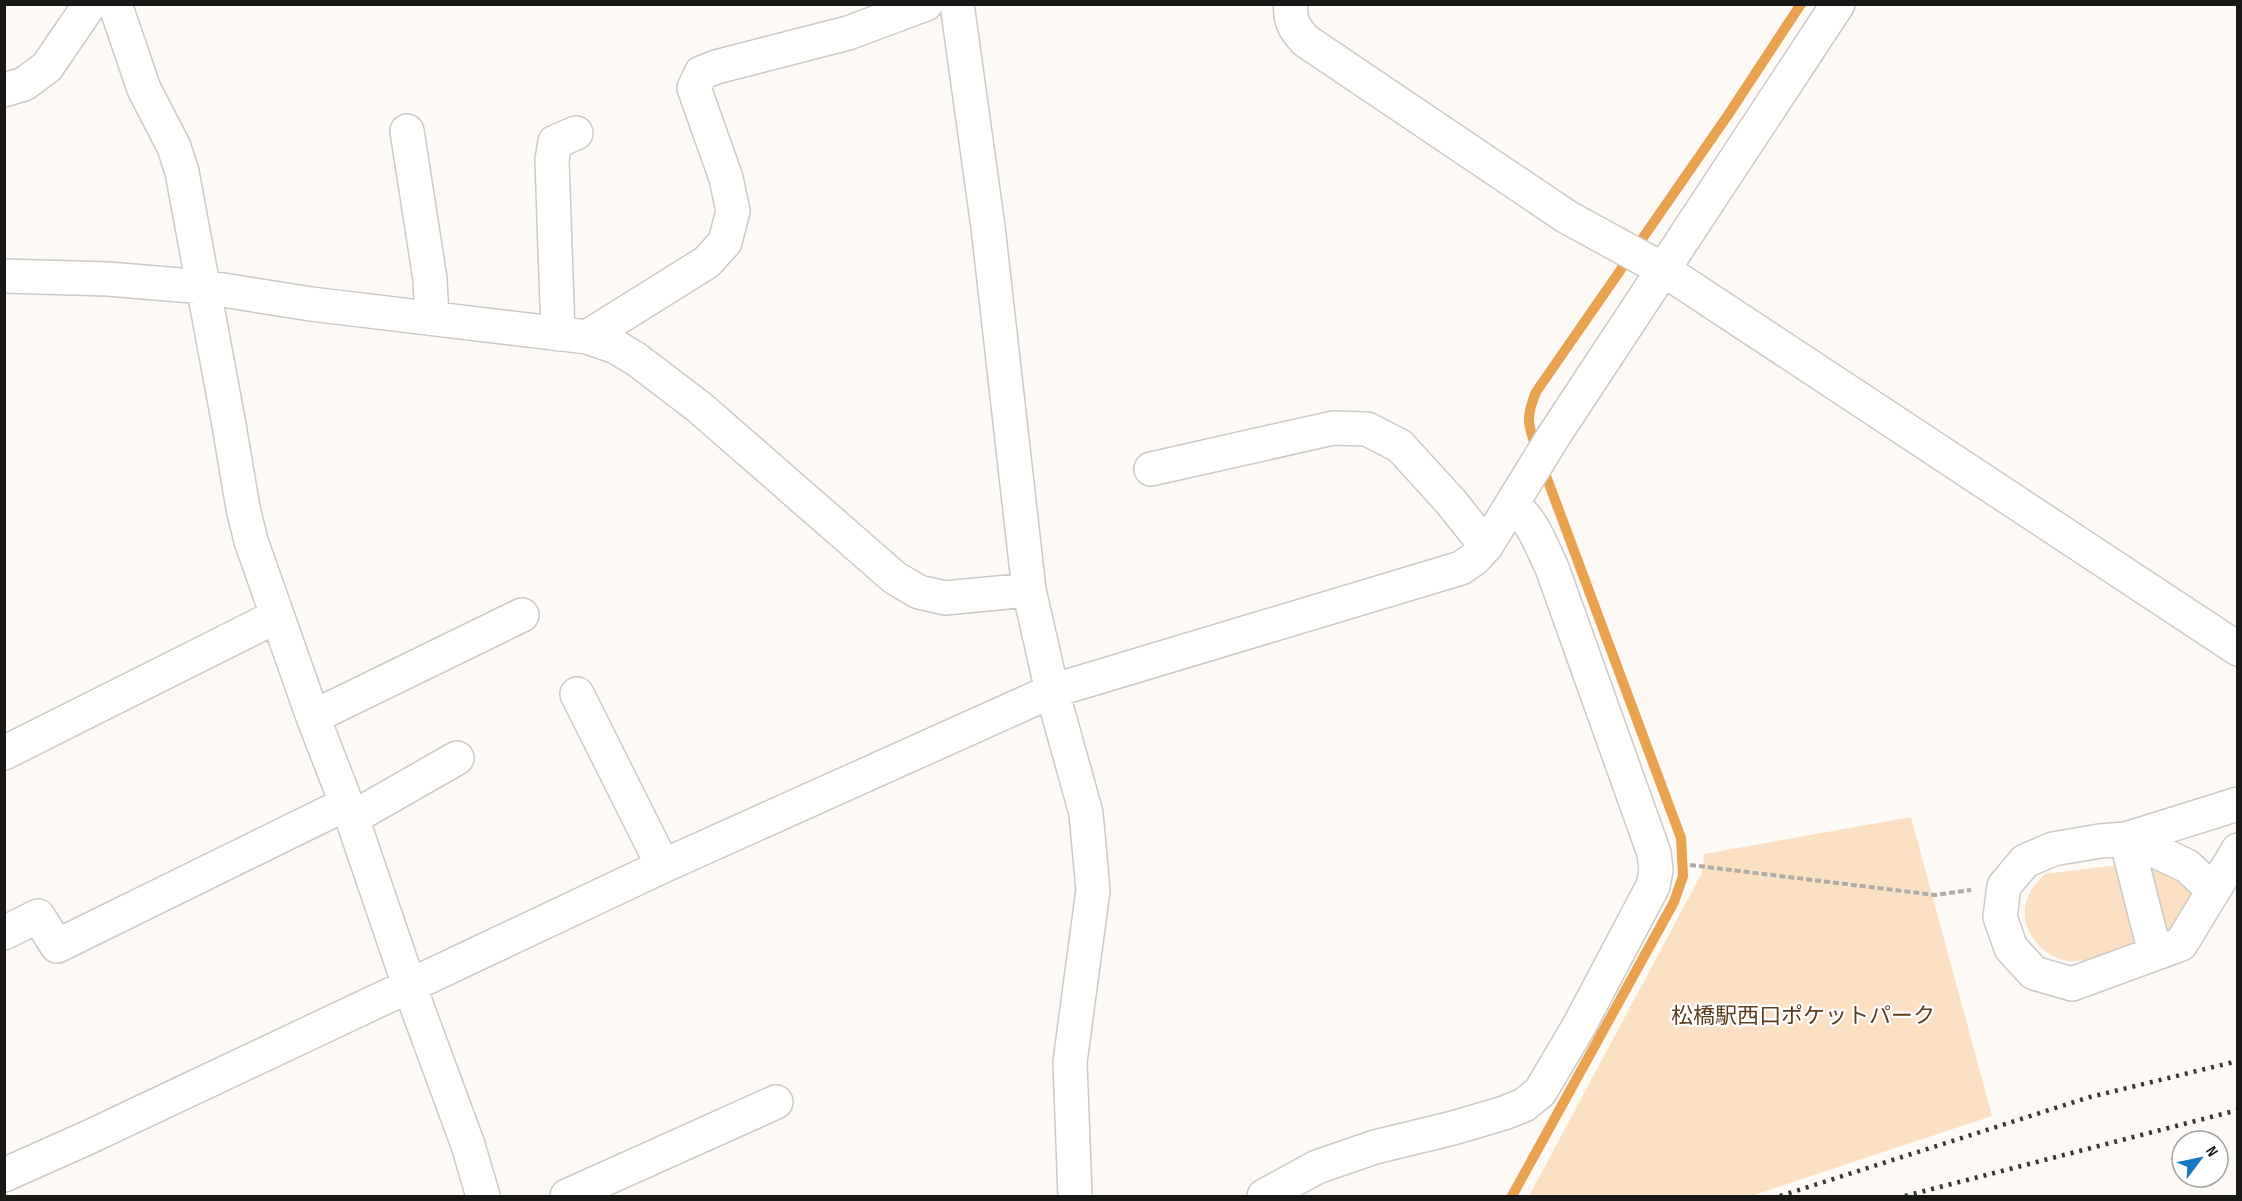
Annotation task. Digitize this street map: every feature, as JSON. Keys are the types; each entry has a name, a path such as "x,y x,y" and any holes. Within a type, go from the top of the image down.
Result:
{"street":[{"path":"4,90 24,84 47,67 90,4"},
{"path":"115,4 144,89 174,147 182,172 251,541 468,1145 483,1197"},
{"path":"573,335 707,262 725,242 733,211 726,178 694,88 701,72 848,33 926,4"},
{"path":"957,4 988,227 1029,590 1052,691 1086,813 1094,890 1070,1062 1077,1195"},
{"path":"1291,4 1290,15 1296,32 1306,41 1567,217 1644,259 2238,649"},
{"path":"4,1175 663,866 1052,691 1443,574 1467,563 1486,546 1530,477 1553,437 1644,259 1838,4"},
{"path":"407,131 430,279 432,318"},
{"path":"573,335 552,160 555,142 576,133"},
{"path":"4,276 108,279 204,287 311,304 573,335 616,347 636,359 699,407 895,578 919,592 945,598 1029,590"},
{"path":"1151,469 1333,428 1367,429 1400,446 1451,502 1486,546"},
{"path":"1264,1197 1317,1167 1375,1148 1464,1125 1524,1106 1540,1092 1573,1036 1653,886 1656,870 1654,853 1552,568 1525,515 1513,506"},
{"path":"313,717 522,615"},
{"path":"4,753 277,616"},
{"path":"577,693 663,866"},
{"path":"4,933 38,916 57,946 349,811 457,758"},
{"path":"2238,804 2126,839 2053,849 2025,861 2004,886 2001,917 2012,948 2034,973 2072,984 2181,944 2238,850"},
{"path":"2126,839 2187,866 2213,890"},
{"path":"2126,839 2155,953"},
{"path":"567,1197 776,1102"}],"path":[{"path":"1696,864 1935,895 2004,886"}],"green space":[{"name":"松橋駅西口ポケットパーク","path":"1911,817 1992,1116 1751,1196 1529,1196 1702,873 1704,854"},
{"path":"2148,861 2178,877 2191,894 2185,916 2167,934 2135,948 2098,958 2068,961 2049,954 2028,930 2025,920 2027,900 2030,892 2045,874"}],"waterway":[{"path":"1537,451 1529,422 1530,409 1536,392 1728,115 1801,4"},
{"path":"1512,1196 1674,902 1683,876 1681,838 1542,465"}],"railway":[{"path":"1780,1196 2090,1097 2238,1061"},
{"path":"1905,1196 2238,1110"}]}
